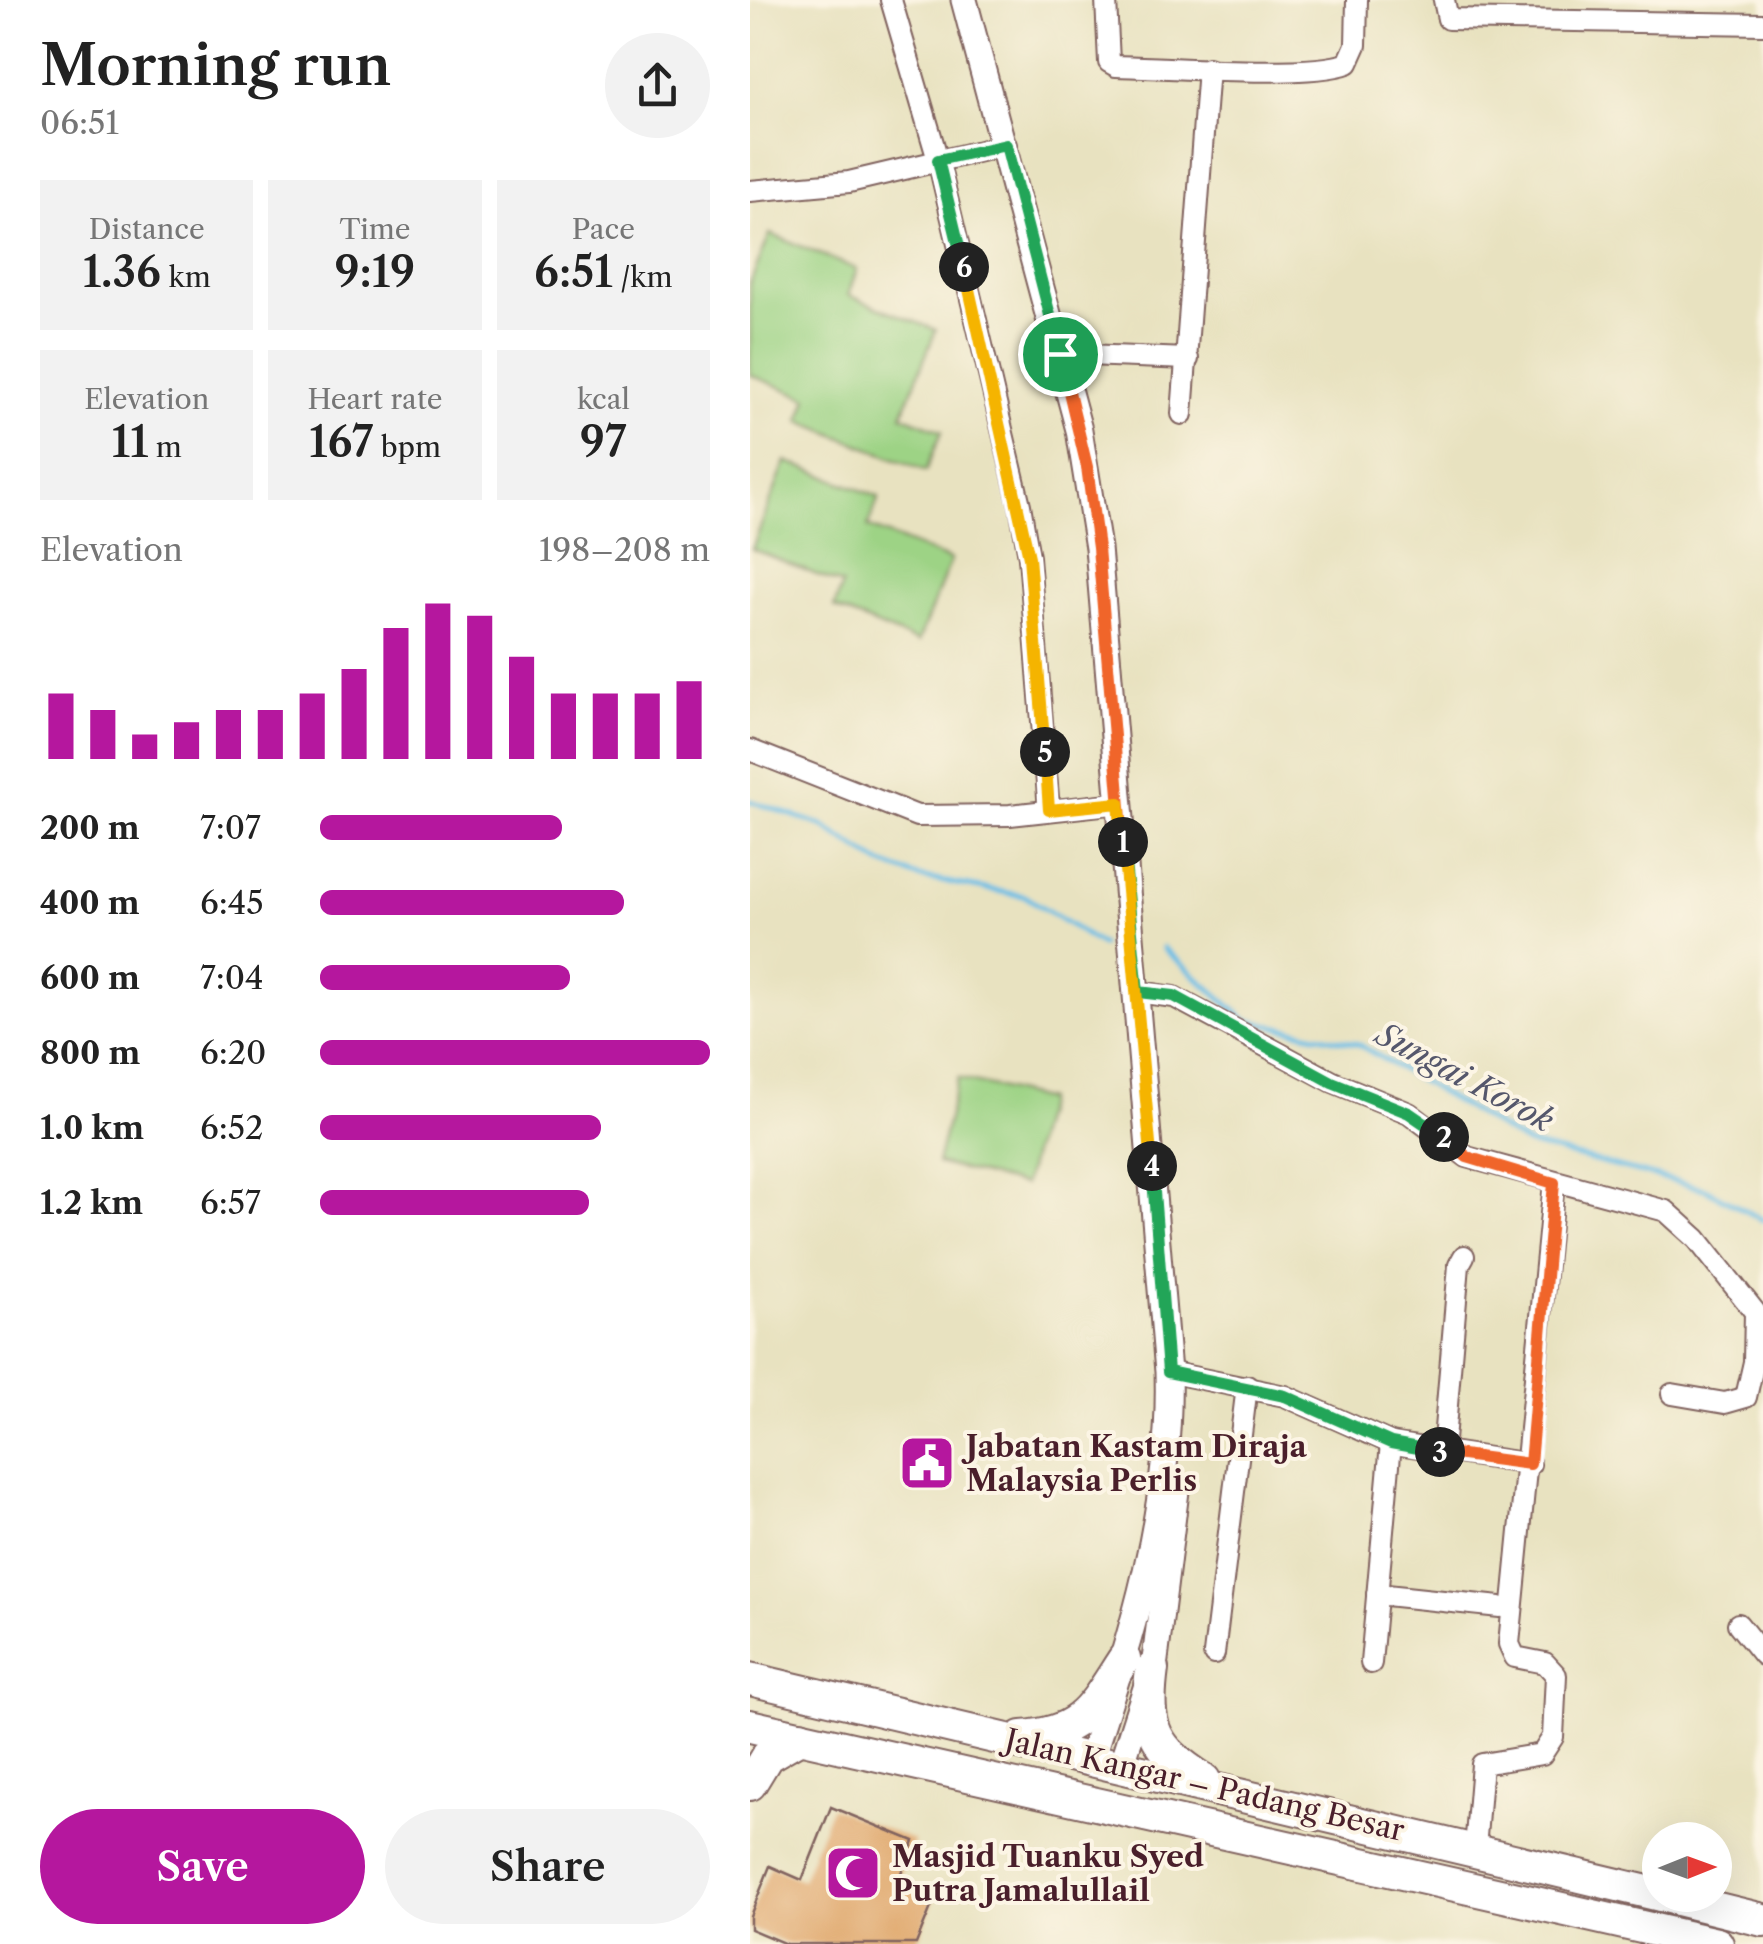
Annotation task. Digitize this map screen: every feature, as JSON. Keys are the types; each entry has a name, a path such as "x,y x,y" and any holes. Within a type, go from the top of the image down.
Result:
{"highway":[{"path":"1003,1739 1054,1735 1071,1726 1138,1664 1159,1745 1176,1762 1220,1790"},
{"name":"Jalan Kangar – Padang Besar","path":"750,1679 1003,1739 1103,1770 1220,1790 1642,1891"},
{"path":"751,1728 768,1712 823,1695"},
{"name":"Jalan Kangar – Padang Besar","path":"751,1728 1717,1944"},
{"path":"750,1784 767,1756 800,1737"},
{"path":"1049,1794 1103,1770 1112,1799 1130,1812"},
{"path":"1301,1848 1280,1835 1277,1826 1282,1820 1386,1840 1440,1840"},
{"name":"Jalan Kangar – Padang Besar","path":"1730,1912 1763,1920"}],"street":[{"path":"891,0 938,160 1009,451 1029,557 1049,810"},
{"path":"964,0 1006,145 1087,467 1098,548 1138,992 1168,1372 1168,1432 1177,1460 1172,1543 1103,1770"},
{"path":"1106,0 1109,62 1116,66 1208,68 1331,67 1348,62 1356,46 1358,0"},
{"path":"1444,0 1448,19 1763,24"},
{"path":"1182,414 1208,68"},
{"path":"750,191 849,182 1006,145"},
{"path":"1060,354 1188,359"},
{"path":"750,750 917,816 1119,803"},
{"path":"1138,992 1174,996 1332,1082 1409,1113 1467,1157 1666,1211 1698,1239 1750,1303 1756,1334 1746,1397 1725,1404 1672,1394"},
{"path":"1475,1849 1482,1764 1542,1754 1553,1737 1556,1675 1545,1664 1515,1658 1509,1644 1530,1464 1554,1183"},
{"path":"1443,1452 1459,1264 1464,1256"},
{"path":"1168,1372 1246,1386 1324,1411 1391,1443 1530,1464"},
{"path":"1214,1654 1246,1386"},
{"path":"1370,1663 1391,1443"},
{"path":"1377,1594 1500,1607"},
{"path":"1738,1624 1763,1655"}],"green space":[{"path":"770,234 857,269 848,295 936,330 902,415 942,431 926,471 800,421 808,398 750,375 750,283"},
{"path":"786,461 879,497 868,527 951,560 918,642 834,608 842,585 752,549"},
{"path":"958,1078 1046,1100 1024,1185 937,1163"}],"building":[{"name":"Masjid Tuanku Syed Putra Jamalullail","path":"831,1807 914,1841 896,1885 934,1900 916,1944 786,1944 750,1929 750,1916 770,1866 802,1880"}],"waterway":[{"name":"Sungai Korok","path":"750,801 821,825 880,863 918,877 1025,896 1101,945"},
{"name":"Sungai Korok","path":"1163,948 1246,1020 1358,1044 1527,1144 1705,1189 1763,1220"}],"place":[{"name":"Jabatan Kastam Diraja Malaysia Perlis","path":"927,1463"},
{"name":"Masjid Tuanku Syed Putra Jamalullail","path":"853,1873"}],"route":[{"path":"1006,145 1060,354 1087,467 1098,548 1138,992 1174,996 1332,1082 1409,1113 1467,1157 1554,1183 1530,1464 1391,1443 1285,1396 1168,1372 1119,803 1049,810 1029,557 1020,504 938,160 1006,145"}]}
